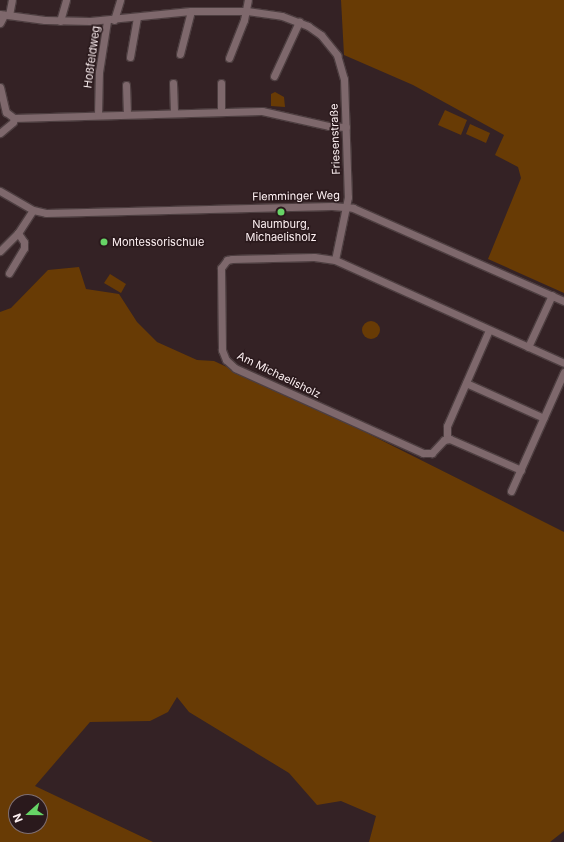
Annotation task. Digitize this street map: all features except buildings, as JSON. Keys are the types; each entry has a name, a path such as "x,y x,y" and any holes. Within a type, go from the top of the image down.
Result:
{"street":[{"path":"0,23 12,0"},
{"path":"60,21 66,0"},
{"name":"Hoßfeldweg","path":"98,115 98,72 111,21 120,0"},
{"path":"230,58 247,11 248,0"},
{"path":"180,54 192,11"},
{"name":"Friesenstraße","path":"4,15 60,21 111,21 192,11 247,11 275,15 299,22 327,41 337,55 343,71 346,127 346,207"},
{"path":"130,57 137,18"},
{"path":"274,76 299,22"},
{"path":"173,83 174,113"},
{"path":"221,83 221,112"},
{"path":"126,85 127,114"},
{"path":"0,87 6,112 14,118 127,114 269,112 324,125 346,127"},
{"path":"0,133 13,122 14,118"},
{"name":"Flemminger Weg","path":"0,191 33,210 46,213 346,207 364,212 564,301"},
{"path":"336,260 346,207"},
{"path":"0,251 18,233 33,210"},
{"path":"9,273 24,248 24,242 18,233"},
{"name":"Am Michaelisholz","path":"447,438 434,451 423,453 239,370 226,360 222,346 221,273 224,263 232,259 305,257 336,260 564,363"},
{"path":"528,348 552,295"},
{"path":"489,330 447,426 447,438 521,470"},
{"path":"511,491 564,372"},
{"path":"466,383 544,418"}],"shaded area":[{"path":"341,0 564,0 564,293 488,259 521,178 518,167 495,155 504,135 413,85 344,55"},
{"path":"275,92 284,97 285,107 271,106 271,94"},
{"path":"445,110 467,120 461,135 438,125"},
{"path":"470,124 490,133 486,143 466,134"},
{"path":"79,267 86,289 119,294 137,322 157,342 197,360 214,361 349,424 564,532 564,831 550,842 369,842 376,816 341,801 317,805 289,773 189,712 177,697 168,712 150,721 90,722 35,786 153,842 0,842 0,312 11,308 48,270"},
{"path":"110,274 126,284 121,293 104,283"},
{"path":"367,321 375,321 380,326 378,337 375,339 367,339 362,334 362,326"}],"place":[{"name":"Naumburg, Michaelisholz","path":"281,212"},
{"name":"Montessorischule","path":"104,242"}]}
